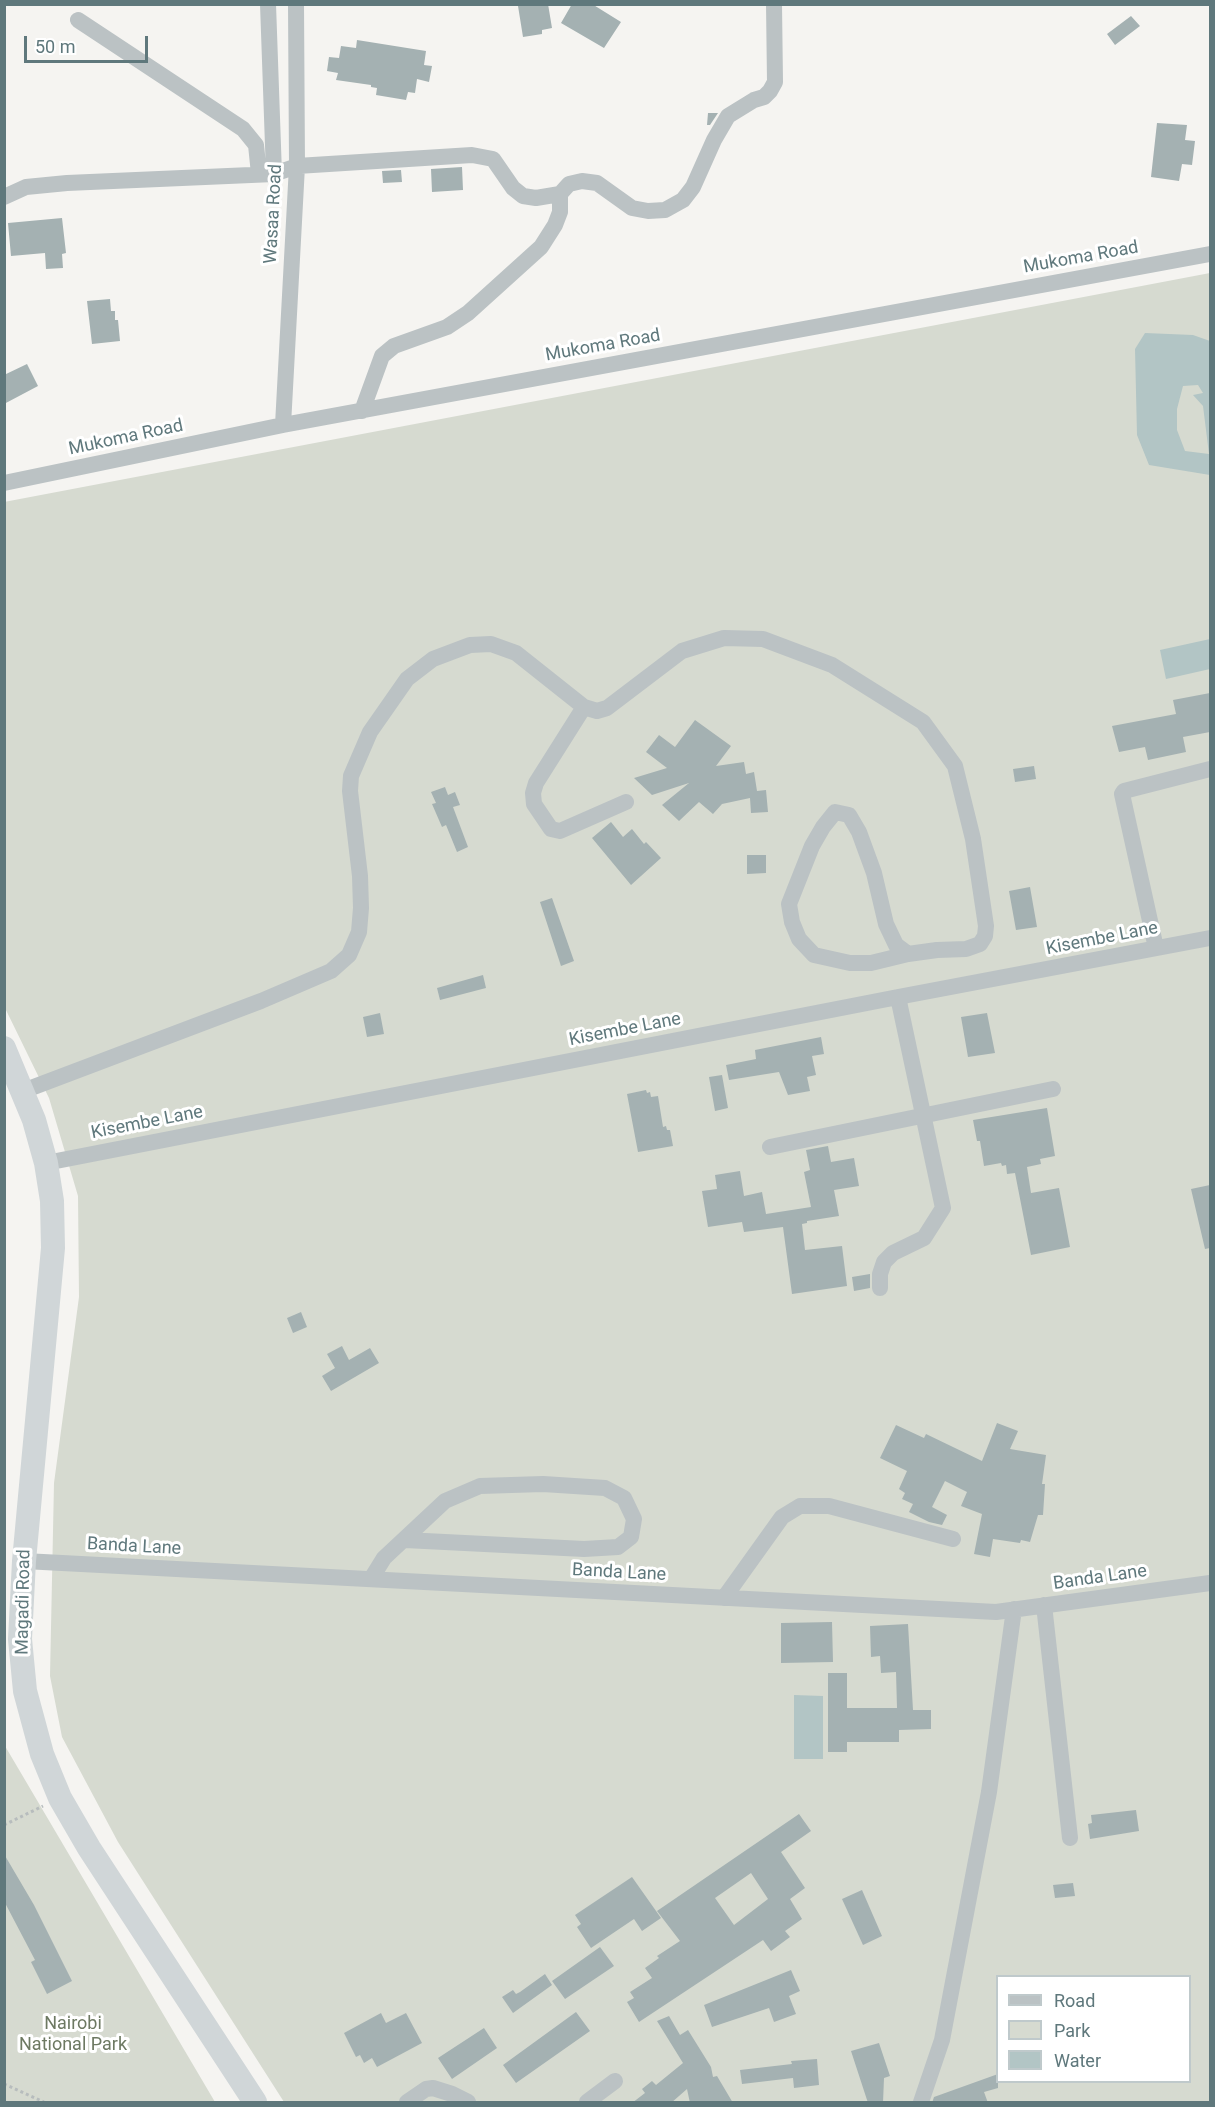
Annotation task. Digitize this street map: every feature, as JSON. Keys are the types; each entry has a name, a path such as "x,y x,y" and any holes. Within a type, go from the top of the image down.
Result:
{"highway":[{"name":"Magadi Road","path":"4,1048 34,1120 46,1163 52,1202 53,1248 24,1561 20,1639 25,1691 42,1754 60,1798 88,1848 255,2103"}],"street":[{"path":"267,174 268,4"},
{"name":"Wasaa Road","path":"283,425 297,166 296,4"},
{"path":"4,197 26,187 57,184 267,174 297,166 472,155 494,159 513,188 523,196 536,198 560,194 569,184 582,181 597,183 632,208 648,211 665,210 684,200 693,187 714,140 728,116 754,100 764,97 775,82 774,4"},
{"path":"78,20 243,129 256,145 267,174"},
{"path":"362,411 382,356 394,346 409,339 447,327 541,247 555,225 560,212 560,194"},
{"name":"Mukoma Road","path":"4,483 283,425 1210,254"},
{"path":"23,1091 261,1001 331,971 350,955 359,932 362,908 350,790 351,776 370,732 407,680 434,659 470,645 491,644 516,654 584,707 597,711 607,708 682,651 724,638 764,639 832,665 923,722 955,766 973,839 987,926 980,944 966,949 908,954 871,963 850,963 814,955 799,939 792,922 789,904 812,846 835,812 849,815 859,832 874,873 886,924 896,945 908,954"},
{"path":"584,707 536,783 533,793 534,804 551,829 560,831 626,802"},
{"path":"1156,948 1122,794 1124,791 1210,769"},
{"name":"Kisembe Lane","path":"46,1163 1210,938"},
{"path":"880,1288 880,1274 884,1262 893,1253 924,1238 943,1208 898,997"},
{"path":"770,1147 1053,1089"},
{"path":"371,1579 384,1558 445,1501 480,1486 543,1484 605,1488 624,1498 634,1520 631,1537 618,1547 584,1549 405,1540"},
{"path":"724,1598 782,1517 800,1506 829,1506 953,1539"},
{"name":"Banda Lane","path":"24,1561 996,1612 1210,1583"},
{"path":"1044,1605 1070,1838"},
{"path":"921,2103 942,2040 989,1792 1014,1609"},
{"path":"587,2103 615,2081"},
{"path":"407,2103 426,2089 433,2088 452,2094 468,2103"}],"path":[{"path":"4,1825 60,1798"},
{"path":"4,2084 44,2103"}],"green space":[{"path":"1210,273 1210,2102 284,2102 118,1842 62,1737 50,1676 54,1483 79,1297 78,1196 49,1098 5,1008 4,502"},
{"name":"Nairobi National Park","path":"5,1746 215,2102 5,2102"}],"water":[{"path":"1145,333 1193,335 1210,341 1210,475 1149,465 1137,435 1135,349","holes":["1198,385 1203,393 1193,395 1203,406 1209,454 1185,451 1177,430 1177,409 1183,386"]},
{"path":"1210,639 1210,669 1166,679 1160,650"},
{"path":"794,1695 823,1696 823,1759 794,1759"}],"building":[{"path":"548,4 552,28 542,30 542,34 523,37 518,6"},
{"path":"572,4 592,4 621,22 604,48 561,23"},
{"path":"1131,16 1140,26 1115,45 1107,34"},
{"path":"357,40 426,51 424,65 432,66 429,82 417,79 415,93 408,92 406,100 376,95 377,88 371,85 336,80 338,73 327,71 329,57 339,58 341,46 356,48"},
{"path":"708,113 718,113 710,125 707,125"},
{"path":"1157,123 1187,125 1185,140 1195,141 1192,165 1182,164 1179,181 1151,177"},
{"path":"462,167 463,190 432,192 431,169"},
{"path":"401,170 402,182 383,183 382,171"},
{"path":"62,218 66,253 62,254 63,268 46,269 45,253 11,256 8,223"},
{"path":"110,299 111,311 115,311 115,320 118,320 120,341 92,344 87,301"},
{"path":"27,364 38,386 4,404 4,375"},
{"path":"1210,693 1210,732 1183,737 1186,752 1148,760 1145,747 1119,752 1112,726 1176,714 1173,700"},
{"path":"695,720 731,746 716,766 744,762 746,774 754,772 757,791 766,790 768,812 751,813 750,798 722,804 713,814 699,802 679,821 662,805 689,783 652,795 634,778 667,768 646,752 659,735 675,747"},
{"path":"1034,766 1036,779 1015,782 1013,769"},
{"path":"445,787 448,795 455,792 460,805 453,807 468,847 457,852 446,825 442,827 432,804 436,803 431,792"},
{"path":"611,822 623,837 632,829 644,844 646,842 661,858 631,885 592,838"},
{"path":"747,855 766,855 766,873 747,874"},
{"path":"1030,887 1037,927 1016,930 1009,891"},
{"path":"552,898 574,961 561,966 540,902"},
{"path":"483,975 486,988 440,1000 437,988"},
{"path":"380,1013 384,1034 367,1037 363,1017"},
{"path":"987,1013 995,1053 968,1057 961,1017"},
{"path":"821,1037 824,1054 812,1056 816,1075 807,1077 810,1091 788,1095 779,1072 729,1080 726,1065 756,1059 755,1050"},
{"path":"722,1075 728,1108 715,1111 709,1077"},
{"path":"646,1090 647,1093 650,1092 651,1097 658,1096 663,1127 666,1126 667,1130 670,1130 673,1146 638,1152 627,1094"},
{"path":"1047,1108 1055,1156 1040,1159 1041,1164 1027,1167 1031,1193 1059,1188 1070,1247 1031,1255 1015,1173 1007,1174 1006,1165 1002,1166 1001,1163 984,1166 980,1141 977,1141 973,1120"},
{"path":"828,1146 831,1162 854,1158 859,1186 834,1190 839,1216 807,1221 802,1224 805,1250 842,1246 847,1286 792,1294 783,1227 744,1232 742,1222 708,1227 702,1191 717,1189 715,1175 740,1171 744,1196 762,1192 766,1214 811,1207 804,1172 810,1170 806,1150"},
{"path":"1210,1185 1210,1248 1205,1249 1191,1189"},
{"path":"870,1274 870,1288 854,1291 852,1277"},
{"path":"301,1312 307,1327 293,1333 287,1318"},
{"path":"342,1346 349,1360 370,1348 379,1363 331,1391 322,1376 335,1368 327,1354"},
{"path":"997,1423 1018,1431 1010,1449 1046,1455 1042,1484 1045,1484 1043,1515 1038,1515 1030,1542 1021,1540 1020,1543 993,1539 990,1557 974,1554 982,1514 961,1506 967,1492 945,1481 932,1507 947,1515 942,1525 929,1522 909,1512 913,1504 902,1499 905,1493 899,1489 907,1471 880,1458 896,1425 924,1438 926,1434 982,1461"},
{"path":"832,1622 833,1662 781,1663 781,1623"},
{"path":"908,1624 913,1710 931,1710 931,1729 899,1730 899,1742 847,1742 847,1752 828,1752 828,1673 847,1673 847,1708 897,1708 896,1672 881,1673 880,1656 871,1657 870,1626"},
{"path":"1136,1810 1139,1831 1090,1839 1088,1824 1092,1823 1091,1815"},
{"path":"799,1814 811,1831 781,1852 805,1888 790,1899 802,1919 785,1931 790,1937 771,1951 763,1940 639,2022 627,2002 634,1998 630,1992 652,1978 645,1968 659,1958 657,1956 680,1941 657,1911","holes":["751,1873 768,1899 734,1925 715,1898"]},
{"path":"4,1854 34,1905 72,1981 47,1994 31,1962 35,1960 4,1901"},
{"path":"632,1877 661,1918 642,1931 634,1919 591,1948 577,1927 581,1924 575,1915"},
{"path":"1073,1883 1075,1896 1055,1898 1053,1885"},
{"path":"862,1890 882,1936 863,1945 842,1899"},
{"path":"600,1947 614,1966 565,1999 552,1981"},
{"path":"791,1970 800,1991 789,1996 796,2014 774,2022 769,2008 712,2027 704,2005"},
{"path":"545,1974 552,1985 513,2013 502,1997 513,1990 516,1994 520,1992"},
{"path":"576,2012 590,2031 516,2083 503,2065"},
{"path":"381,2013 386,2023 406,2013 422,2043 377,2067 372,2058 364,2063 360,2055 356,2057 344,2033"},
{"path":"669,2016 680,2035 688,2030 711,2067 713,2077 717,2076 733,2103 690,2103 687,2089 671,2103 632,2103 645,2093 642,2089 652,2081 656,2085 683,2063 657,2021"},
{"path":"484,2028 497,2048 452,2079 438,2058"},
{"path":"879,2043 890,2076 884,2078 883,2103 868,2103 851,2051"},
{"path":"817,2059 819,2085 794,2088 793,2078 742,2084 740,2070"},
{"path":"996,2075 998,2088 984,2092 988,2103 932,2103 934,2097"}]}
